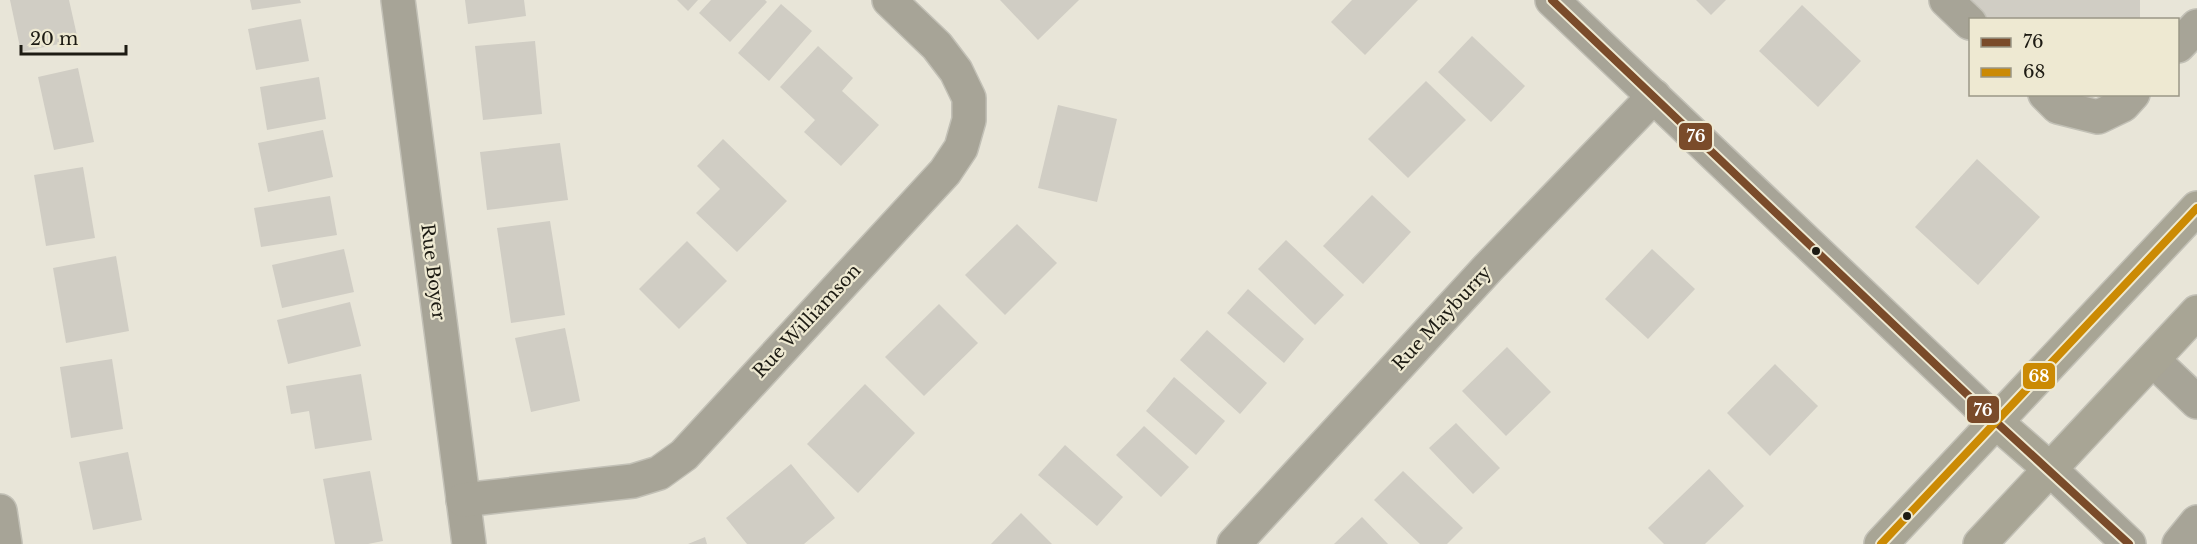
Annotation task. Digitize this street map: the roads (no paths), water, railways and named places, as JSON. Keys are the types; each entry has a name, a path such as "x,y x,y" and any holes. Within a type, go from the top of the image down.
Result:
{"main road":[{"path":"1881,544 2197,208"},
{"path":"1980,544 2197,312"},
{"path":"1996,422 2051,470"}],"street":[{"name":"Rue Boyer","path":"398,0 469,544"},
{"name":"Rue Williamson","path":"462,500 600,486 633,481 659,473 684,455 945,172 961,148 969,120 969,98 956,71 937,46 889,0"},
{"path":"1551,0 1996,422"},
{"path":"1946,0 1969,21"},
{"path":"2179,45 2197,26"},
{"name":"Rue Mayburry","path":"1234,544 1488,268 1654,96"},
{"path":"2047,96 2058,107 2098,117 2123,105 2131,96"},
{"path":"2153,360 2197,402"},
{"path":"2051,470 2129,544"},
{"path":"0,510 5,544"},
{"path":"2179,544 2197,522"}]}
